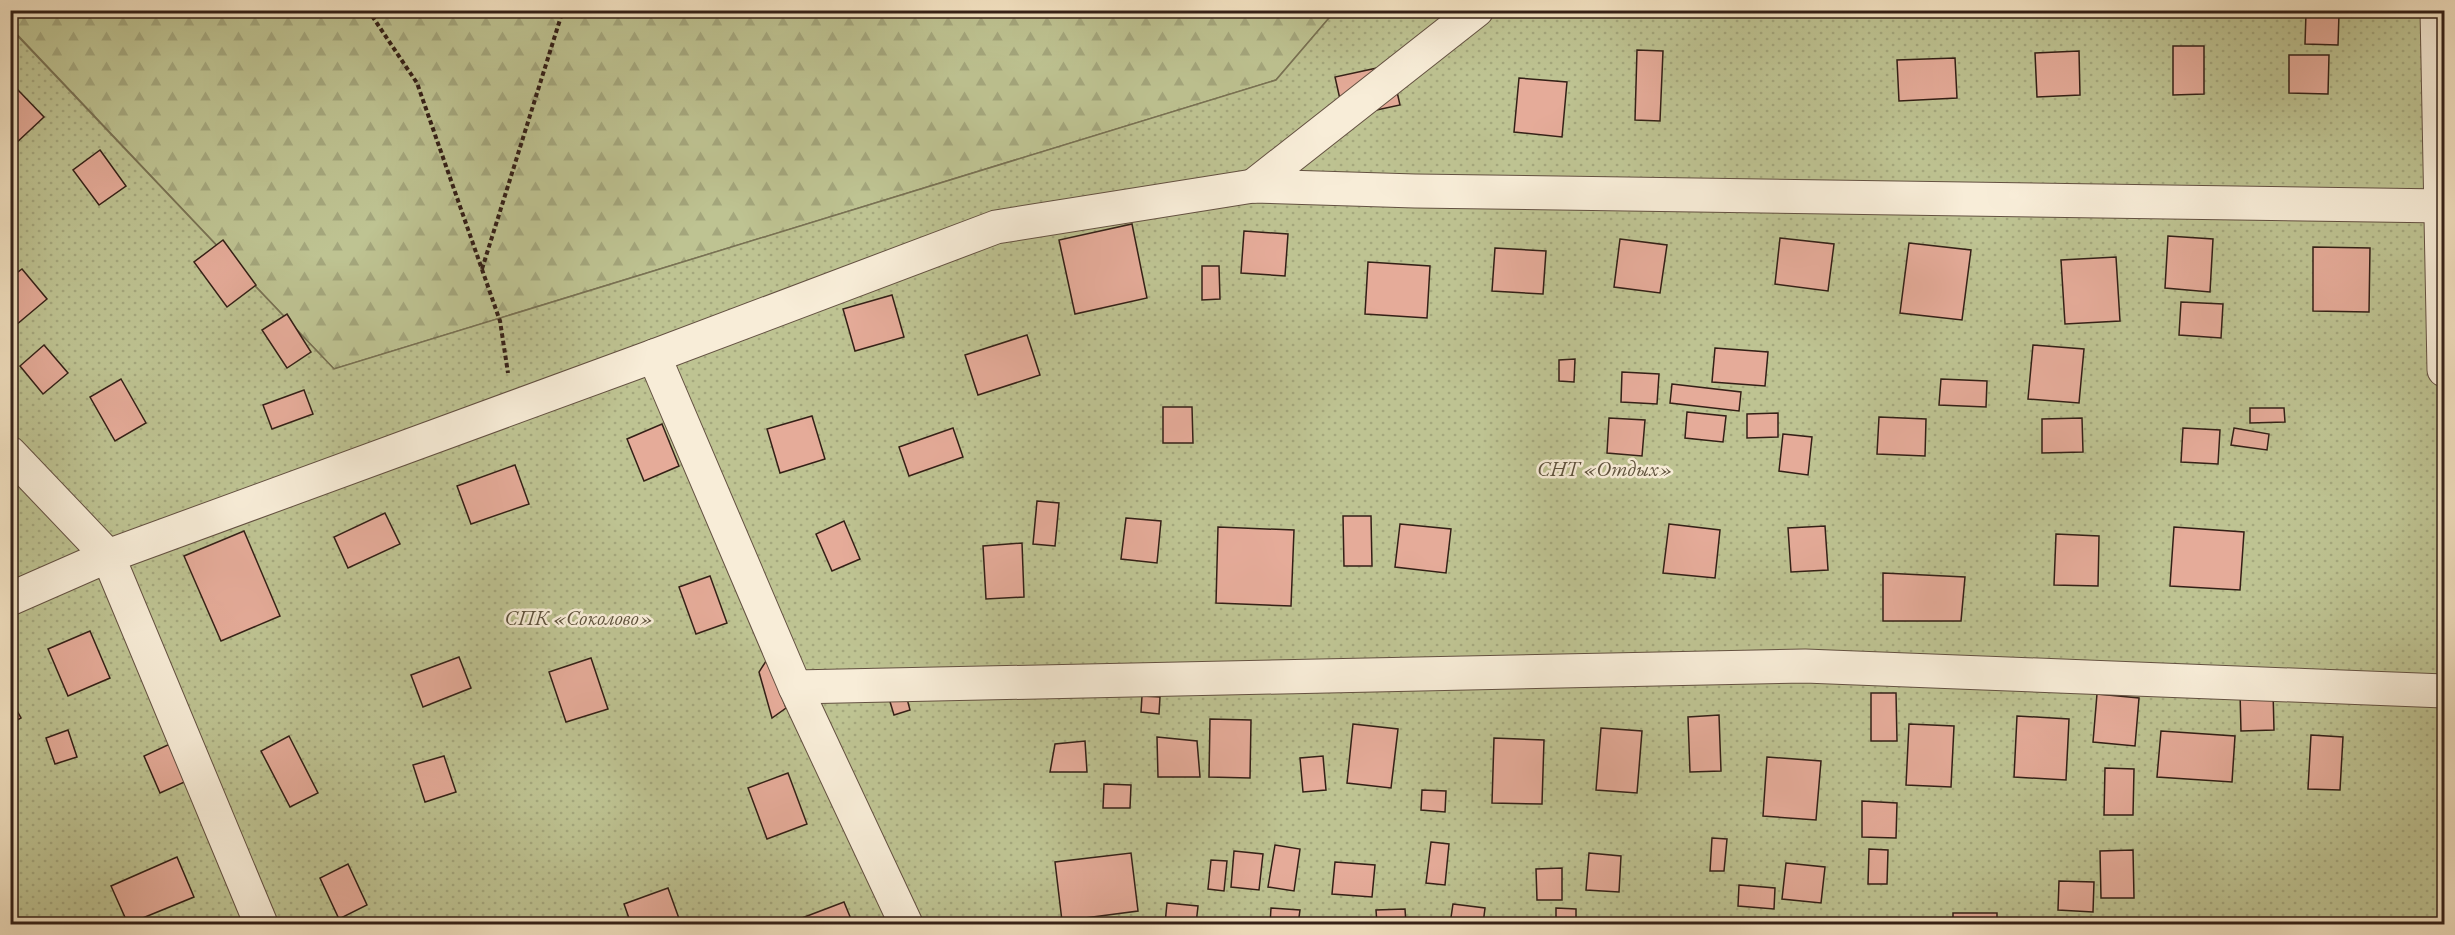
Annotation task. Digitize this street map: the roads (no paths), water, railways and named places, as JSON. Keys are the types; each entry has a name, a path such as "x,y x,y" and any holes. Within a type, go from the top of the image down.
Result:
{"street":[{"path":"1253,186 1477,10"},
{"path":"2437,10 2445,370"},
{"path":"10,599 108,556 514,408 996,227 1253,186 1415,191 2443,206"},
{"path":"654,356 795,687 906,924"},
{"path":"10,453 108,556 261,924"},
{"path":"795,687 1805,666 2445,691"}],"park label":[{"name":"СНТ «Отдых»","path":"1605,468"},
{"name":"СПК «Соколово»","path":"579,617"}]}
